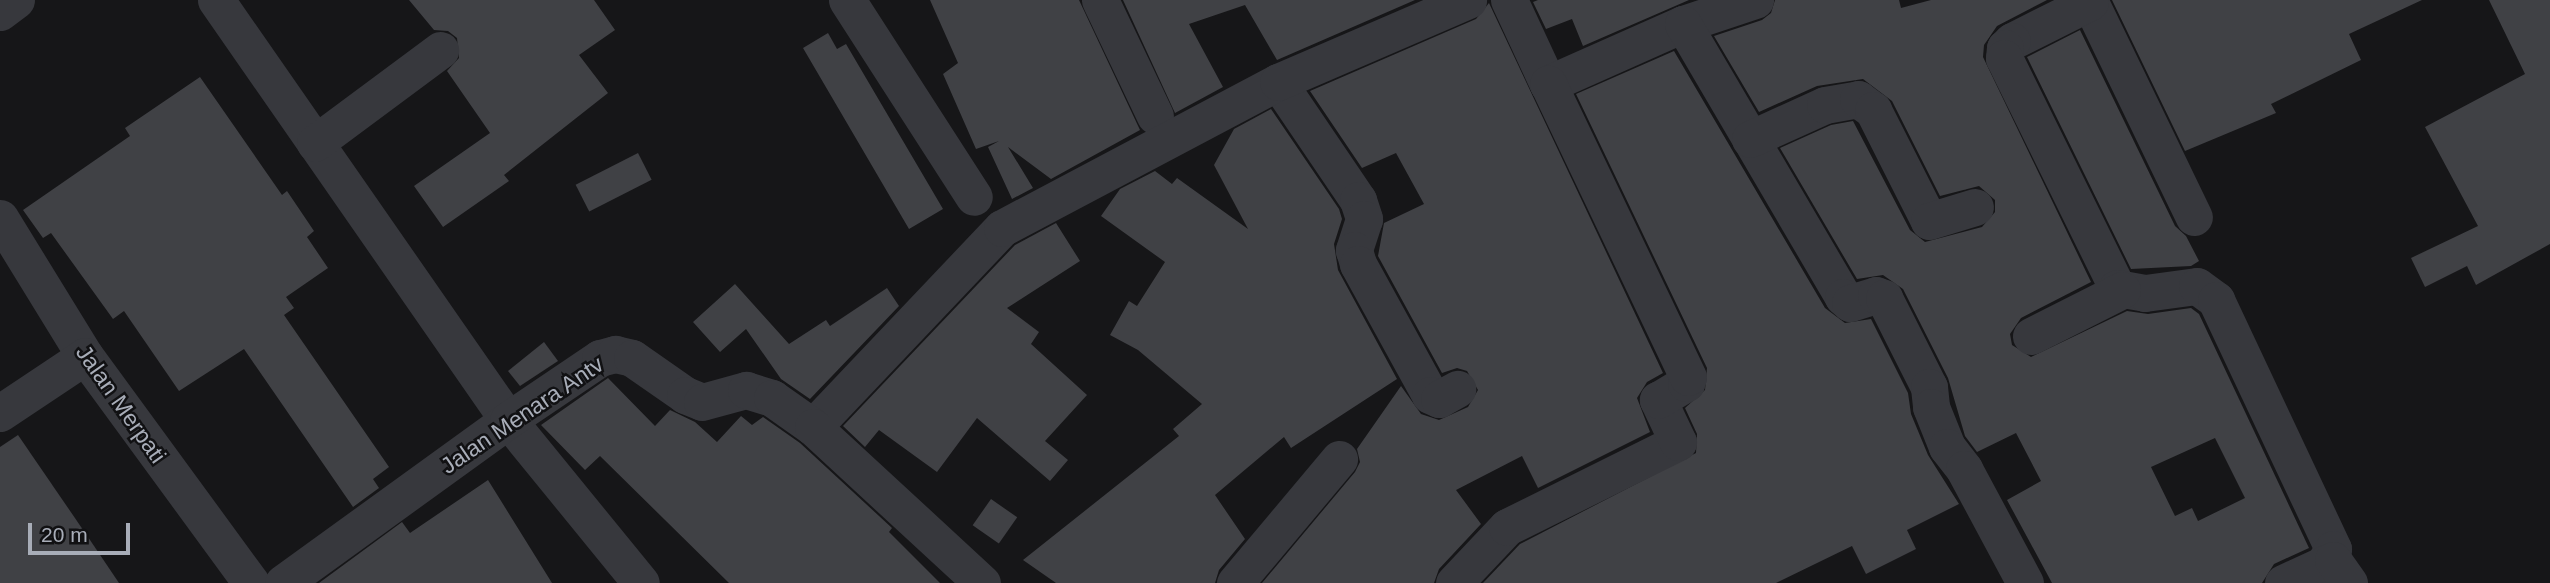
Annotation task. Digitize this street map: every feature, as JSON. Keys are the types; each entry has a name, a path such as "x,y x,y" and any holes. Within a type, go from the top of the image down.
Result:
{"street":[{"path":"0,12 16,0"},
{"path":"216,0 508,420 641,583"},
{"path":"847,0 974,197"},
{"path":"1100,0 1155,116"},
{"path":"982,583 813,427 1002,228 1278,82 1468,0"},
{"path":"1454,583 1507,527 1678,442 1658,400 1686,383 1688,377 1509,0"},
{"path":"1548,85 1683,24 1755,0"},
{"path":"2194,217 2090,1 2012,41 2003,53 2113,283 2122,290 2145,293 2197,286 2216,300 2333,549 2338,572 2283,583"},
{"path":"1683,24 1845,300 1854,303 1879,295 1884,299 1929,387 1931,407 1947,447 1964,469 2025,583"},
{"path":"315,143 440,50"},
{"path":"1278,82 1358,200 1364,219 1354,250 1358,264 1430,395 1439,399 1457,389"},
{"path":"1750,139 1825,105 1858,99 1872,110 1929,221 1975,207"},
{"name":"Jalan Merpati","path":"0,219 85,356 251,583"},
{"path":"2031,336 2122,290"},
{"name":"Jalan Menara Antv","path":"283,583 508,420 600,358 615,354 632,358 685,395 702,402 746,390 772,398 813,427"},
{"path":"0,413 85,356"},
{"path":"1234,583 1339,459"}],"building":[{"path":"409,0 594,0 615,30 579,55 608,93 504,175 509,181 443,227 414,186 490,133 447,71 459,58 457,38 448,31 434,30"},
{"path":"930,0 1079,0 1140,130 1051,179 1008,147 1033,188 1012,199 988,147 999,141 976,149 943,74 958,63"},
{"path":"1123,0 1415,0 1277,60 1245,5 1189,24 1223,87 1175,113"},
{"path":"1689,0 1583,46 1572,19 1546,29 1533,2"},
{"path":"1775,0 1899,0 1901,8 1931,0 2047,0 1997,26 1984,45 1983,57 2091,282 2021,318 2010,334 2012,345 2031,357 2127,311 2148,314 2191,308 2199,314 2309,548 2274,564 2262,583 2052,583 2007,500 2041,481 2016,433 1977,452 1965,436 1948,378 1903,289 1883,275 1857,279 1780,148 1831,125 1853,121 1910,230 1925,242 1982,227 1995,212 1995,200 1979,186 1940,196 1892,101 1863,79 1817,86 1759,112 1714,36 1762,20 1771,13","holes":["2215,438 2245,498 2198,521 2192,508 2175,516 2151,467"]},
{"path":"2112,0 2422,0 2349,34 2361,60 2271,104 2276,113 2185,151"},
{"path":"2489,0 2550,0 2550,244 2476,285 2467,266 2425,287 2411,258 2478,226 2425,127 2525,74"},
{"path":"1489,3 1663,373 1647,382 1637,398 1650,432 1538,488 1522,456 1456,490 1481,524 1439,569 1434,583 1262,583 1355,472 1360,462 1357,449 1401,386 1421,414 1439,420 1468,407 1478,390 1467,371 1457,368 1442,373 1378,256 1384,223 1424,204 1396,153 1362,168 1310,91 1476,19"},
{"path":"2080,30 2175,226 2186,236 2199,261 2191,266 2131,269 2027,57"},
{"path":"828,33 837,49 846,44 943,209 909,229 803,48"},
{"path":"1674,51 1825,308 1845,323 1871,319 1908,393 1911,414 1928,455 1959,504 1907,530 1916,549 1866,574 1852,546 1776,583 1483,583 1520,544 1696,453 1697,434 1685,408 1705,390 1707,368 1576,94"},
{"path":"200,77 282,195 287,191 314,231 307,237 328,268 286,297 294,308 284,315 389,467 373,479 379,488 353,507 244,349 179,391 124,311 113,319 51,233 43,238 23,210 130,136 125,128"},
{"path":"1271,109 1339,209 1342,219 1334,244 1338,270 1397,379 1291,448 1284,437 1215,495 1245,539 1219,570 1215,583 1056,583 1023,560 1179,436 1173,429 1202,404 1138,350 1110,335 1129,301 1137,306 1165,262 1101,216 1120,189 1155,171 1172,184 1177,178 1248,229 1214,165 1234,129"},
{"path":"638,153 652,180 589,212 576,185"},
{"path":"1056,223 1080,261 1007,308 1039,332 1031,344 1087,395 1045,441 1068,460 1050,481 977,418 937,472 879,430 865,447 843,426 1015,245"},
{"path":"735,284 789,344 826,320 830,326 887,288 899,306 810,399 781,379 746,329 720,352 693,322"},
{"path":"544,342 558,361 520,386 508,371"},
{"path":"608,378 655,426 670,410 695,422 717,442 741,416 752,425 763,417 800,443 892,528 889,532 940,583 729,583 600,456 585,470 541,425"},
{"path":"18,435 119,583 0,583 0,447"},
{"path":"488,480 552,583 319,583 402,522 410,533"},
{"path":"991,499 1017,517 999,544 973,525"}]}
